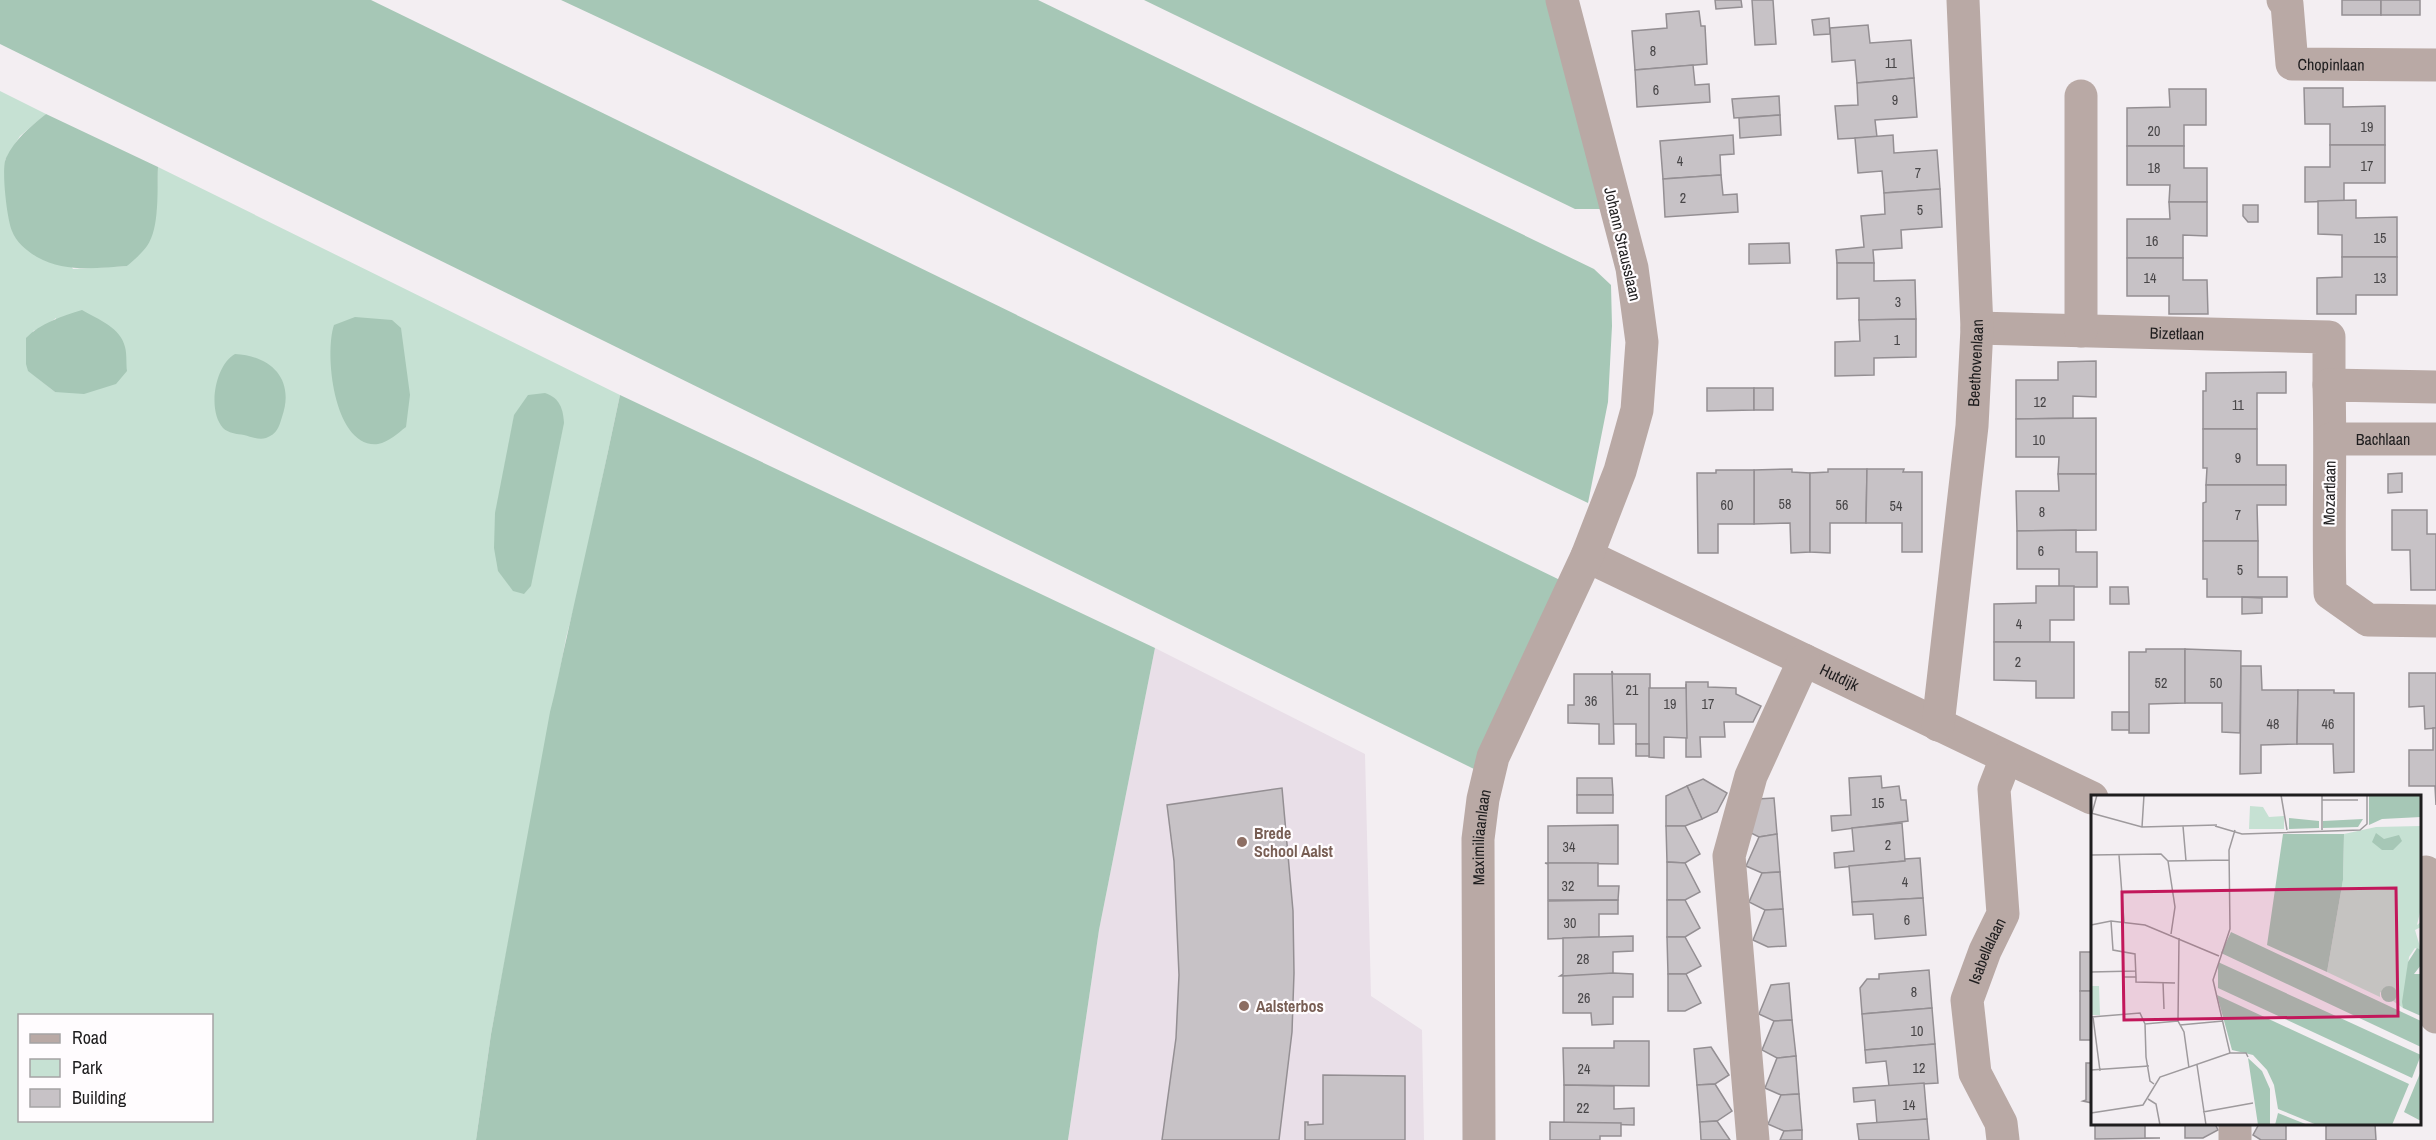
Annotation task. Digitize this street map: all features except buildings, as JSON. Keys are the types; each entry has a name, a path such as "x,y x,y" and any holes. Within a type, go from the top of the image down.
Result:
{"street":[{"name":"Johann Strausslaan","path":"1562,0 1632,268 1642,342 1637,410 1620,471 1587,556"},
{"name":"Beethovenlaan","path":"1938,725 1972,426 1977,328 1962,0"},
{"name":"Chopinlaan","path":"2283,0 2287,4 2292,64 2436,65"},
{"path":"2081,96 2081,331"},
{"name":"Bizetlaan","path":"1977,328 2330,337 2329,385"},
{"path":"2329,385 2436,387"},
{"name":"Mozartlaan","path":"2329,385 2330,593 2367,620 2436,621"},
{"name":"Bachlaan","path":"2331,439 2436,439"},
{"name":"Hutdijk","path":"1587,556 2091,798"},
{"name":"Maximiliaanlaan","path":"1479,1140 1478,840 1483,799 1493,757 1587,556"},
{"path":"1753,1140 1729,856 1750,776 1804,660"},
{"name":"Isabellalaan","path":"2003,1140 2001,1123 1975,1073 1967,1000 1985,951 2003,914 1994,789 2006,758"},
{"path":"2427,873 2423,985 2436,1017"}],"shaded area":[{"name":"Brede School Aalst","path":"1155,648 1365,754 1371,996 1422,1030 1424,1140 1068,1140 1099,930"}],"green space":[{"path":"0,0 371,0 1562,581 1474,769 0,44"},
{"path":"561,0 1038,0 1594,269 1611,285 1612,326 1608,402 1588,503 819,123"},
{"path":"1144,0 1551,0 1603,209 1575,209"},
{"path":"0,91 46,114 20,136 5,160 73,269 127,266 156,214 158,167 620,395 579,588 566,638 491,1034 476,1140 0,1140","holes":["56,318 55,392 29,371 33,331 44,327"]},
{"path":"46,114 158,167 154,229 147,246 127,266 81,268 59,265 33,255 16,239 10,225 5,194 6,158 18,139"},
{"path":"82,310 119,334 126,350 127,371 116,384 84,394 55,392 28,371 26,338 45,324"},
{"path":"355,317 392,320 401,328 410,395 406,427 390,439 378,444 363,442 351,432 342,416 332,377 330,357 334,325"},
{"path":"235,354 260,359 270,365 283,381 285,404 280,424 273,434 266,438 230,432 223,428 218,420 214,400 218,378 222,368"},
{"path":"545,393 560,405 564,423 531,586 524,594 513,591 498,571 494,548 495,513 514,415 528,395"},
{"path":"620,395 1155,648 1099,930 1068,1140 476,1140 491,1034 550,712"}],"place":[{"name":"Brede School Aalst","path":"1242,842"},
{"name":"Aalsterbos","path":"1244,1006"}]}
